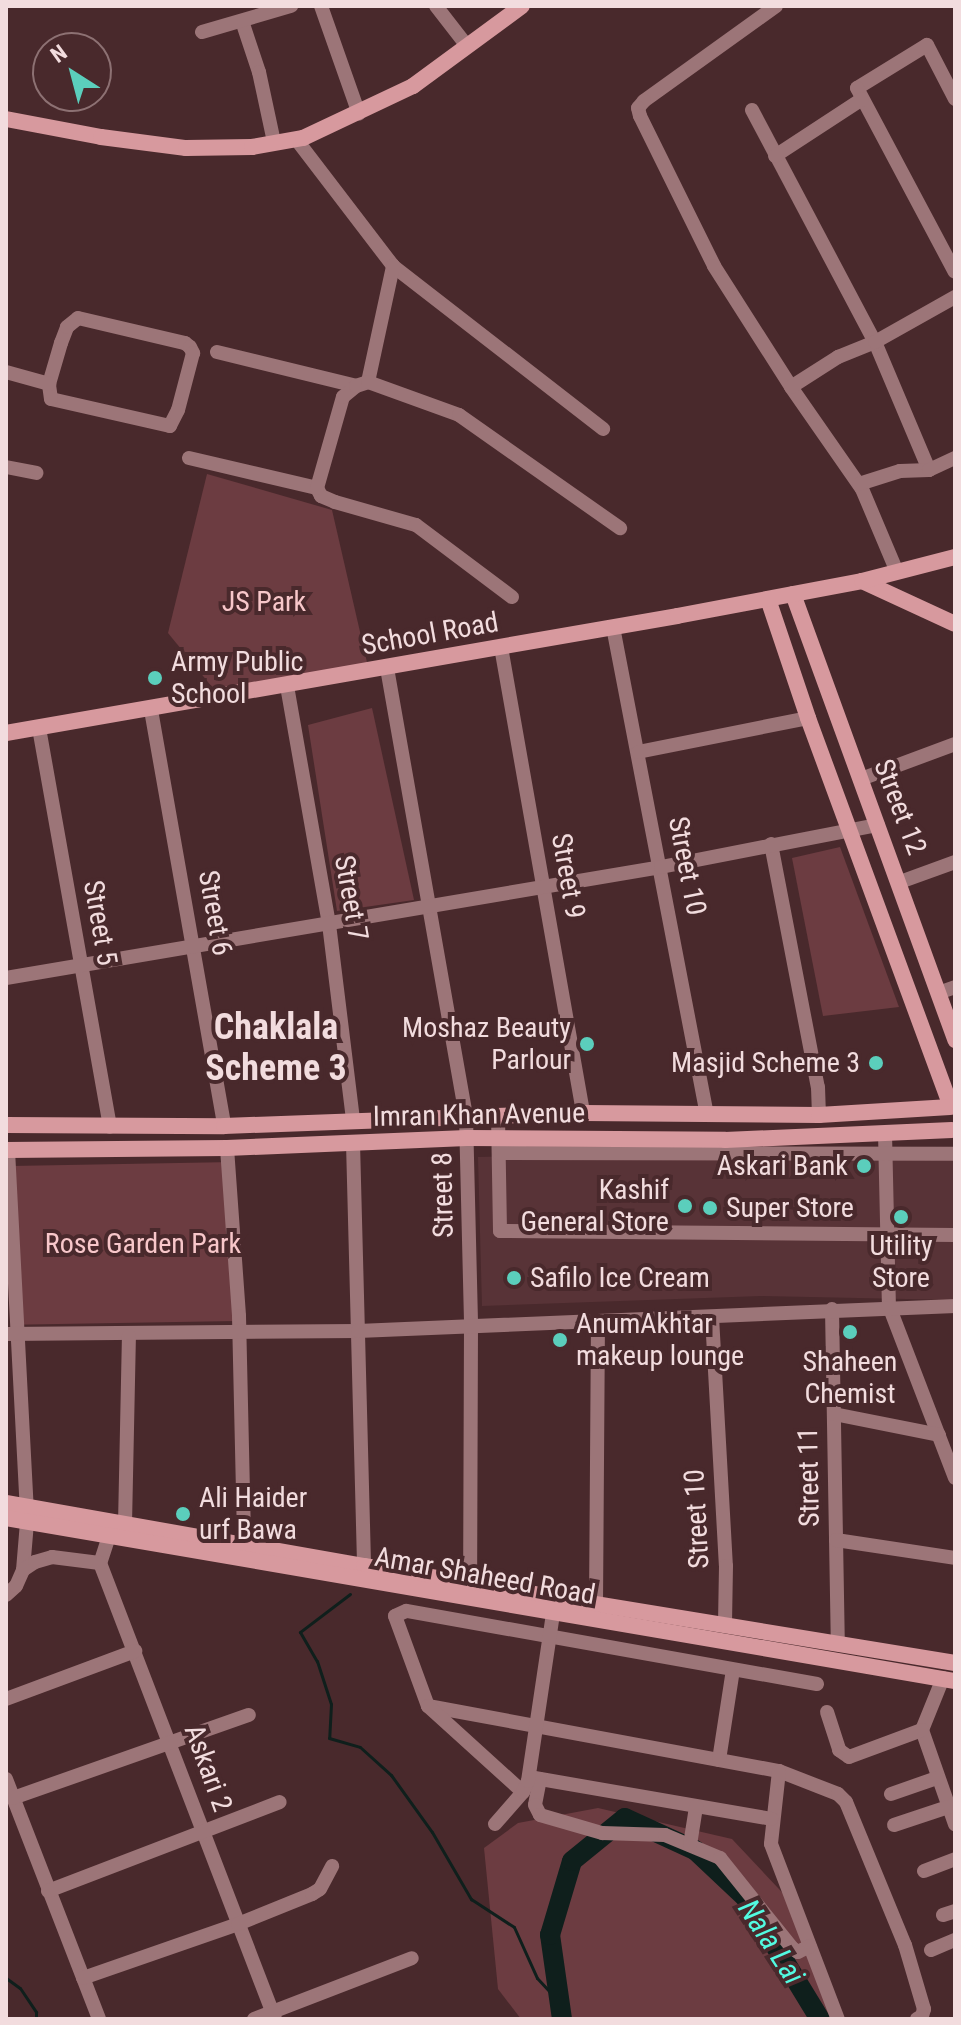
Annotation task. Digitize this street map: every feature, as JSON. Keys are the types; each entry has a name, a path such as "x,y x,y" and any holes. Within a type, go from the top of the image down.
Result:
{"main road":[{"path":"6,119 101,137 186,148 252,147 296,139 359,114 413,86 519,7"},
{"name":"School Road","path":"6,733 151,710 768,599 862,581 955,557"},
{"path":"862,581 955,624"},
{"name":"Street 12","path":"793,594 955,1040"},
{"path":"768,599 808,718 952,1106 946,1119 954,1131"},
{"name":"Imran Khan Avenue","path":"6,1125 224,1126 583,1113 819,1115 952,1106"},
{"name":"Imran Khan Avenue","path":"7,1150 227,1148 467,1138 498,1146 954,1131"},
{"name":"Amar Shaheed Road","path":"6,1503 27,1515 109,1536 470,1591 725,1624 952,1662"},
{"name":"Amar Shaheed Road","path":"6,1518 27,1515 125,1524 244,1544 364,1566 553,1613 949,1679"},
{"path":"949,1679 952,1662"}],"street":[{"path":"202,32 291,6"},
{"path":"321,6 359,114"},
{"path":"436,6 467,46"},
{"path":"776,6 638,108 714,266 791,387 859,484 897,572"},
{"path":"242,21 259,72 274,142"},
{"path":"955,99 927,45 857,88 955,272"},
{"path":"775,156 862,99"},
{"path":"752,110 875,342 929,470"},
{"path":"296,139 393,266 603,429"},
{"path":"393,266 362,384 343,397 317,488 321,496 335,502 416,525 512,597"},
{"path":"791,387 838,357 875,342 955,297"},
{"path":"78,318 185,343 193,353 178,410 170,426 51,399 49,384 67,327 78,318"},
{"path":"217,352 362,384 459,415 620,528"},
{"path":"6,372 49,384"},
{"path":"189,458 317,488"},
{"path":"859,484 900,471 929,470 955,458"},
{"path":"6,467 36,473"},
{"name":"Street 10","path":"613,627 707,1114"},
{"name":"Street 9","path":"501,647 583,1113"},
{"name":"Street 8","path":"387,668 466,1117 471,1325 470,1591"},
{"name":"Street 7","path":"287,686 329,924 353,1120"},
{"name":"Street 6","path":"151,710 224,1126"},
{"path":"638,752 808,718"},
{"name":"Street 5","path":"39,728 110,1127"},
{"path":"861,779 955,744"},
{"path":"6,978 544,888 878,825"},
{"path":"771,844 818,1087 819,1115"},
{"path":"900,882 955,862"},
{"path":"938,993 955,987"},
{"path":"498,1116 500,1231 955,1235"},
{"path":"885,1133 889,1306 955,1478"},
{"path":"353,1143 364,1566"},
{"path":"498,1146 955,1154"},
{"path":"227,1148 232,1171 244,1544"},
{"path":"6,1595 16,1586 23,1570 27,1515 12,1334 7,1150"},
{"path":"12,1334 129,1336 358,1331 598,1323 889,1306 955,1306"},
{"name":"Street 11","path":"832,1309 838,1644"},
{"name":"Street 10","path":"712,1317 726,1566 725,1624"},
{"path":"596,1605 598,1323"},
{"path":"125,1524 129,1336"},
{"path":"834,1414 939,1435"},
{"path":"23,1570 52,1557 100,1563 109,1536"},
{"path":"836,1540 955,1558"},
{"name":"Askari 2","path":"100,1563 172,1743 274,2016"},
{"path":"523,1792 428,1706 395,1620 398,1612 550,1635 817,1684"},
{"path":"553,1613 537,1726 534,1778 535,1805 540,1815 602,1833 651,1832 725,1861 794,1950 801,1951 810,1946"},
{"path":"6,1699 135,1651"},
{"path":"719,1760 733,1670"},
{"path":"827,1712 839,1750 849,1757 922,1730 949,1679"},
{"path":"428,1706 779,1771 829,1787 846,1802 905,1945 924,2009 917,2019"},
{"path":"13,1798 249,1715"},
{"path":"922,1730 955,1824"},
{"path":"779,1771 771,1819 771,1844 838,2019"},
{"path":"495,1824 534,1778"},
{"path":"534,1778 771,1819"},
{"path":"891,1794 937,1778"},
{"path":"6,1779 99,2019"},
{"path":"48,1891 280,1802"},
{"path":"690,1845 696,1806"},
{"path":"894,1825 948,1807"},
{"path":"924,1871 955,1859"},
{"path":"83,1978 238,1924 320,1889 332,1866"},
{"path":"931,1950 955,1940"},
{"path":"254,2019 274,2016 412,1958"}],"shaded area":[{"path":"948,1147 955,1164 955,1300 761,1296 482,1306 478,1157"}],"green space":[{"name":"JS Park","path":"207,474 332,510 369,671 221,698 168,633"},
{"path":"372,708 414,900 337,911 308,725"},
{"path":"840,847 899,1007 823,1016 792,858"},
{"name":"Rose Garden Park","path":"234,1162 237,1321 14,1325 11,1166"},
{"path":"598,1808 732,1839 794,1905 842,2019 521,2019 498,1989 484,1848 518,1823"}],"waterway":[{"path":"350,1594 300,1632 317,1661 331,1704 329,1738 360,1747 391,1775 432,1832 471,1899 514,1927 537,1978 560,2003"},
{"name":"Nala Lai","path":"562,2019 550,1935 572,1861 625,1818 695,1850 746,1898 820,2019"},
{"path":"6,1978 20,1988 36,2012 36,2019"}],"place":[{"name":"Army Public School","path":"155,678"},
{"name":"Moshaz Beauty Parlour","path":"587,1044"},
{"name":"Masjid Scheme 3","path":"876,1063"},
{"name":"Askari Bank","path":"864,1166"},
{"name":"Kashif General Store","path":"685,1206"},
{"name":"Super Store","path":"710,1208"},
{"name":"Utility Store","path":"901,1217"},
{"name":"Safilo Ice Cream","path":"514,1278"},
{"name":"Shaheen Chemist","path":"850,1332"},
{"name":"AnumAkhtar makeup lounge","path":"560,1340"},
{"name":"Ali Haider urf Bawa","path":"183,1514"}],"district":[{"name":"Chaklala Scheme 3","path":"276,1048"}]}
